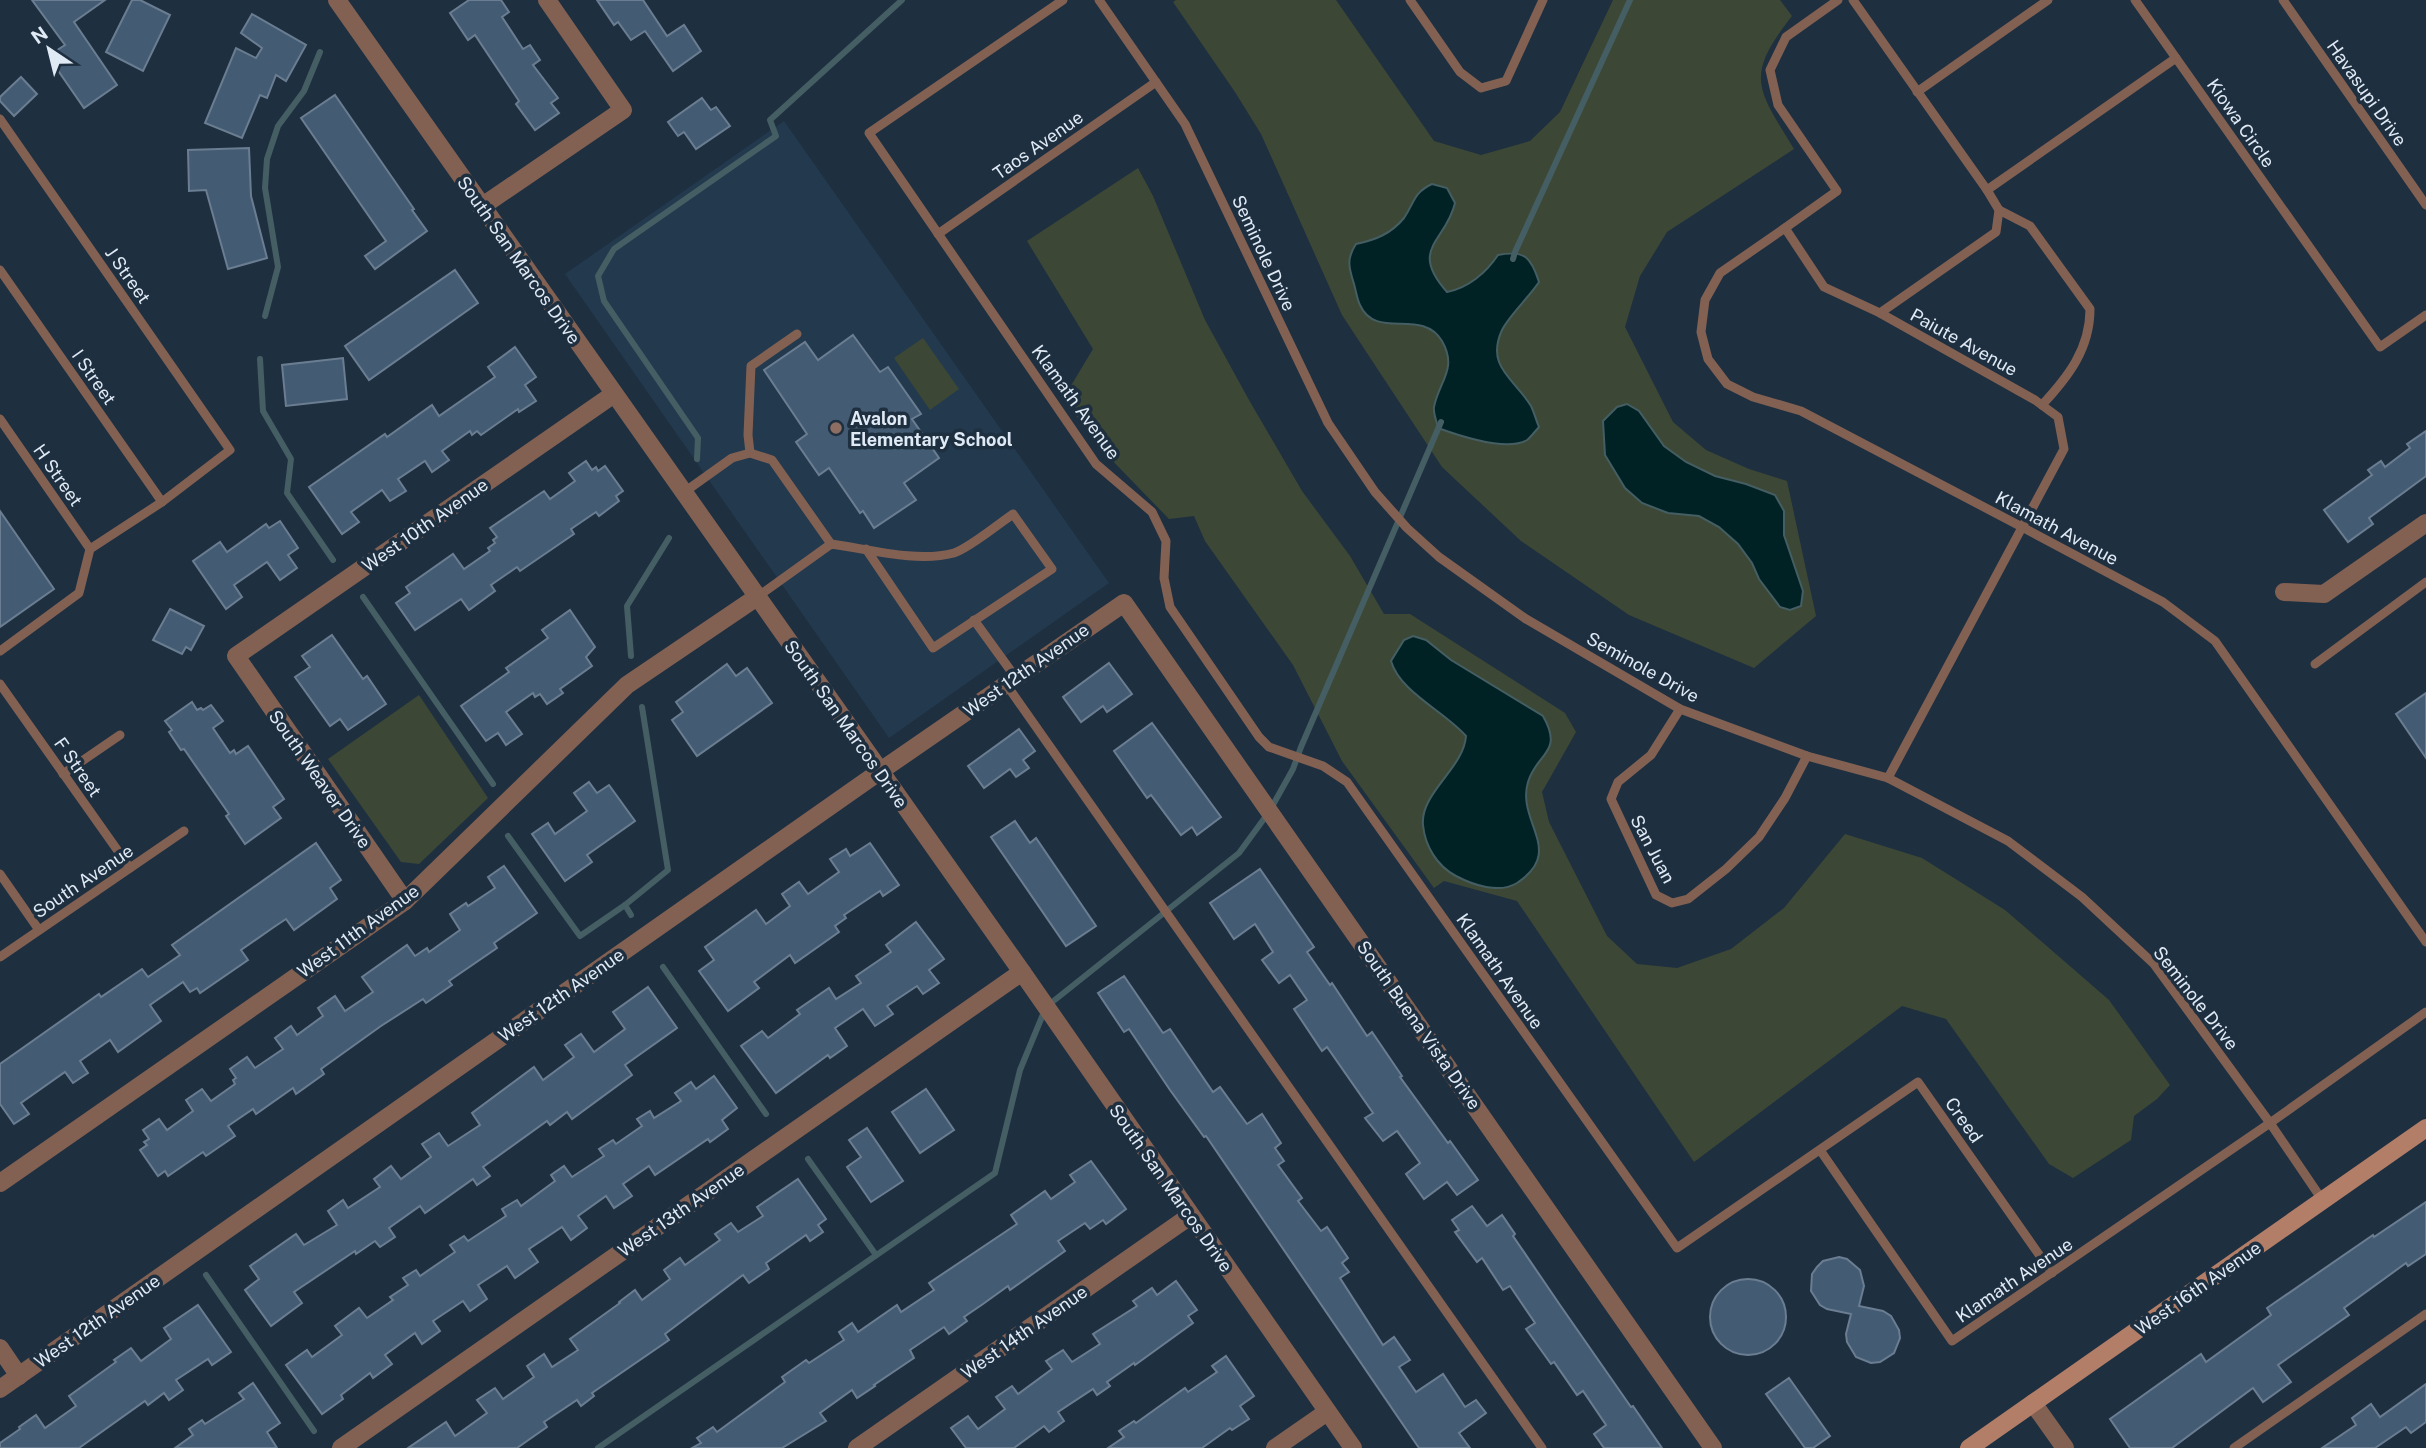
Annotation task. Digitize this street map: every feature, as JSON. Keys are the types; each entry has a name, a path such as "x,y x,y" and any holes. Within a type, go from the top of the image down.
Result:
{"street":[{"name":"South San Marcos Drive","path":"337,0 1353,1448"},
{"path":"481,207 623,110 547,0"},
{"name":"West 10th Avenue","path":"236,656 614,394"},
{"path":"2284,592 2324,594 2426,523"},
{"name":"West 11th Avenue","path":"0,1183 405,901 627,685 757,597"},
{"name":"West 12th Avenue","path":"0,1389 1124,603"},
{"name":"South Buena Vista Drive","path":"1124,603 1713,1448"},
{"name":"South Weaver Drive","path":"236,656 405,901"},
{"name":"West 13th Avenue","path":"341,1448 1021,972"},
{"name":"West 16th Avenue","path":"1969,1448 2426,1128"},
{"name":"West 14th Avenue","path":"857,1448 1190,1216"},
{"path":"0,1348 19,1376"},
{"path":"2033,1403 2065,1448"},
{"path":"1275,1448 1327,1412"}],"lane":[{"name":"Klamath Avenue","path":"1063,0 869,133 1096,464 1152,512 1166,541 1164,578 1170,607 1259,737 1269,747 1323,766 1347,782 1677,1248 1821,1150 1952,1341 2270,1123 2426,1012"},
{"name":"Seminole Drive","path":"1099,0 1185,124 1328,423 1386,505 1407,528 1439,557 1525,619 1680,709 1807,756 1888,778 2008,841 2082,897 2154,964 2323,1200"},
{"path":"1410,0 1460,72 1482,88 1506,81 1543,0"},
{"path":"1785,228 1837,191 1778,105 1770,70 1786,37 1838,0"},
{"path":"1853,0 1999,210 2030,226 2090,309 2083,349 2072,371 2042,405"},
{"path":"1917,92 2048,0"},
{"path":"1987,190 2176,58 2135,0"},
{"name":"Havasupi Drive","path":"2283,0 2426,205"},
{"name":"Kiowa Circle","path":"2176,58 2380,347 2426,314"},
{"name":"Taos Avenue","path":"937,234 1156,82"},
{"name":"J Street","path":"0,119 230,450 162,502"},
{"path":"1880,313 1996,232 1999,210"},
{"name":"Klamath Avenue","path":"1785,228 1720,273 1705,300 1701,332 1703,341 1708,359 1727,384 1753,397 1801,411 2022,527 2163,602 2215,641 2426,942"},
{"name":"Paiute Avenue","path":"1785,228 1824,287 1880,313 2059,417 2064,449 1888,778"},
{"name":"I Street","path":"0,270 162,502"},
{"path":"750,453 748,435 751,366 797,334"},
{"name":"H Street","path":"0,419 90,549"},
{"path":"683,493 732,458 750,453 772,460 831,544"},
{"path":"0,651 79,593 90,549 162,502"},
{"path":"757,597 831,544 866,549 913,556 956,553 1013,514 1052,569 933,648 866,549"},
{"path":"2315,664 2426,582"},
{"path":"974,620 1011,681 1542,1448"},
{"name":"F Street","path":"0,684 130,868"},
{"name":"San Juan","path":"1680,709 1651,755 1618,782 1611,799 1656,895 1672,902 1688,898 1726,869 1759,837 1785,798 1807,756"},
{"path":"63,774 120,735"},
{"name":"South Avenue","path":"0,957 184,831"},
{"path":"0,874 39,930"},
{"name":"Creed","path":"1821,1150 1918,1082 2052,1273"},
{"path":"2234,1448 2426,1314"}],"shaded area":[{"path":"1336,0 1434,141 1481,155 1530,141 1560,112 1613,0 1780,0 1792,16 1767,54 1761,82 1771,111 1794,149 1667,232 1640,276 1625,327 1673,422 1706,450 1749,469 1787,481 1816,616 1754,668 1629,615 1521,541 1442,467 1342,315 1261,134 1173,2"},
{"name":"Avalon Elementary School","path":"784,121 1109,583 889,738 565,274"},
{"path":"1138,168 1153,196 1205,320 1249,400 1302,491 1350,556 1384,614 1410,614 1565,713 1576,732 1542,792 1549,822 1607,936 1637,964 1677,968 1731,949 1784,908 1845,834 1922,858 2005,910 2109,1000 2170,1085 2157,1099 2134,1116 2131,1140 2073,1178 2049,1164 1946,1019 1902,1006 1694,1162 1517,901 1444,881 1434,888 1342,761 1293,665 1205,541 1194,516 1169,519 1104,452 1063,399 1093,349 1027,241"},
{"path":"1432,184 1447,188 1455,203 1430,255 1436,277 1447,292 1469,283 1482,274 1498,255 1507,254 1526,257 1539,282 1502,330 1497,354 1504,372 1531,406 1539,427 1527,440 1495,444 1438,428 1434,407 1448,367 1442,341 1433,331 1423,326 1377,321 1367,315 1358,300 1349,264 1356,244 1376,238 1394,228 1404,218 1418,194"},
{"path":"923,338 959,389 930,410 894,358"},
{"path":"1627,404 1639,411 1664,446 1686,462 1715,476 1775,495 1784,511 1784,535 1803,591 1801,606 1790,610 1780,607 1738,544 1719,527 1699,516 1668,513 1642,503 1625,488 1605,455 1603,421 1617,407"},
{"path":"1413,636 1426,640 1451,660 1543,716 1549,728 1550,745 1532,772 1526,797 1539,848 1538,859 1531,871 1510,886 1486,887 1456,876 1433,855 1426,840 1423,825 1428,802 1458,759 1466,736 1413,692 1396,672 1391,661 1404,640"},
{"path":"419,695 488,798 419,864 401,862 328,759"}],"building":[{"path":"32,0 105,0 74,22 117,85 84,108 48,56 65,45"},
{"path":"132,0 140,0 170,15 143,71 106,52"},
{"path":"469,0 501,0 509,12 502,17 523,49 530,45 540,60 533,65 558,98 551,103 559,113 535,130 516,104 519,101 475,35 468,40 450,13"},
{"path":"597,0 643,0 667,36 684,25 701,51 673,71 645,31 631,40 618,22 614,25"},
{"path":"252,14 306,45 286,81 276,75 267,98 260,95 242,138 205,123 236,48 256,58 262,48 241,33"},
{"path":"21,77 37,94 14,116 0,101 0,97"},
{"path":"335,95 427,231 375,269 365,256 386,241 301,118"},
{"path":"702,98 711,110 716,107 730,126 696,149 684,132 678,136 668,122"},
{"path":"249,148 251,196 267,258 228,269 206,190 189,191 188,150"},
{"path":"455,270 478,303 369,380 345,346"},
{"path":"853,335 880,372 888,367 921,414 912,419 939,458 904,483 916,500 874,528 863,511 860,513 829,468 819,475 796,442 807,434 764,370 805,342 818,360"},
{"path":"515,347 536,377 525,385 536,401 519,412 518,409 481,435 477,431 472,435 470,431 442,451 449,460 432,472 425,461 398,479 406,491 390,501 382,490 351,512 359,522 342,534 309,487 432,405 439,416 495,377 488,367"},
{"path":"343,358 347,399 286,406 282,365"},
{"path":"2426,431 2426,476 2369,518 2373,524 2348,542 2324,510 2372,475 2368,470 2381,461 2385,467 2410,448 2407,444"},
{"path":"586,461 592,470 596,467 598,471 605,466 623,491 616,496 619,501 599,516 596,512 571,529 574,534 520,571 517,567 491,585 495,591 469,610 461,599 415,630 396,603 410,593 406,587 453,554 464,569 490,551 488,548 495,543 493,540 497,537 490,528 544,491 550,499 575,481 569,473"},
{"path":"0,511 54,589 0,627"},
{"path":"280,521 298,548 288,555 297,568 280,580 267,562 234,585 242,597 226,609 193,561 220,542 227,552 266,524 269,528"},
{"path":"170,609 204,626 191,650 186,647 182,654 153,640"},
{"path":"570,610 595,647 586,657 592,666 560,689 563,693 547,704 540,694 535,697 533,693 506,712 522,734 506,745 498,733 486,741 461,706 509,672 506,668 548,638 542,630"},
{"path":"332,635 363,679 367,676 386,704 348,730 340,719 330,726 295,677 310,667 302,656"},
{"path":"1109,663 1132,694 1107,712 1103,706 1081,722 1063,697"},
{"path":"727,664 736,676 747,668 772,703 697,756 672,720 683,712 676,702"},
{"path":"2426,693 2426,758 2396,714"},
{"path":"192,702 197,710 211,705 223,721 213,728 230,753 234,750 236,754 248,746 284,799 273,807 281,818 245,844 226,816 229,814 169,732 172,730 165,721"},
{"path":"1152,723 1221,817 1197,835 1192,827 1181,835 1151,795 1147,798 1114,751"},
{"path":"1019,729 1035,751 1023,760 1029,768 1016,777 1010,769 984,788 968,766"},
{"path":"589,782 597,793 609,785 635,821 587,855 592,862 565,881 532,834 548,823 555,834 587,811 574,793"},
{"path":"1015,821 1030,843 1036,838 1096,926 1066,946 991,837"},
{"path":"316,843 341,880 330,888 337,899 294,930 286,919 274,927 241,950 248,960 200,993 197,988 190,992 183,982 150,1005 161,1021 118,1052 110,1040 80,1061 88,1073 73,1083 65,1072 21,1103 29,1114 14,1124 0,1104 0,1064 99,994 101,997 142,969 148,977 180,955 172,945"},
{"path":"870,843 899,885 883,896 880,891 844,915 846,918 835,926 839,932 795,963 790,955 754,982 759,988 728,1011 699,971 714,960 705,947 756,910 766,924 790,906 782,894 799,882 808,894 839,872 830,859 846,849 850,856"},
{"path":"504,866 537,913 494,943 497,948 449,981 452,985 426,1003 423,999 381,1026 321,1069 324,1074 296,1094 293,1088 256,1114 253,1109 228,1126 235,1136 206,1156 203,1152 168,1176 165,1171 158,1176 140,1150 147,1145 144,1142 149,1139 143,1130 159,1119 167,1130 193,1111 186,1100 202,1089 211,1101 235,1084 233,1080 236,1078 230,1069 247,1057 255,1068 283,1049 275,1038 291,1026 297,1035 323,1016 318,1008 335,996 345,1011 373,992 362,977 407,945 415,956 427,948 429,952 460,930 450,914 495,888 488,877"},
{"path":"1260,869 1314,947 1307,952 1330,985 1332,983 1367,1036 1372,1032 1402,1076 1400,1077 1478,1180 1457,1195 1447,1182 1424,1199 1406,1174 1420,1163 1397,1131 1383,1141 1365,1118 1373,1113 1327,1047 1322,1051 1294,1009 1307,1000 1290,975 1279,983 1262,960 1273,952 1255,924 1234,939 1210,903"},
{"path":"916,922 944,959 929,970 939,983 923,994 917,986 887,1006 893,1014 875,1026 863,1009 835,1028 847,1046 830,1058 828,1055 776,1093 741,1046 762,1031 768,1038 800,1014 797,1010 829,988 836,999 861,983 856,976 891,952 886,945"},
{"path":"1124,976 1163,1033 1170,1029 1213,1092 1220,1087 1247,1124 1262,1114 1281,1143 1275,1148 1284,1161 1278,1165 1302,1198 1298,1201 1321,1231 1327,1227 1348,1258 1342,1263 1349,1272 1340,1278 1383,1345 1394,1337 1410,1360 1399,1367 1416,1392 1443,1374 1465,1407 1476,1400 1486,1413 1459,1433 1470,1448 1419,1448 1206,1136 1204,1137 1170,1090 1129,1029 1124,1032 1098,993"},
{"path":"648,987 677,1028 625,1065 632,1075 572,1119 567,1112 550,1125 547,1121 483,1167 490,1176 477,1185 473,1179 425,1213 420,1206 389,1228 395,1237 380,1247 375,1241 356,1254 355,1251 294,1292 302,1303 271,1326 245,1290 259,1279 250,1266 296,1234 304,1245 337,1225 328,1211 343,1200 348,1208 380,1187 374,1179 391,1166 401,1179 431,1157 422,1144 439,1133 448,1146 480,1125 472,1113 534,1067 543,1080 574,1057 565,1045 581,1034 594,1052 625,1029 613,1012"},
{"path":"714,1076 737,1108 722,1120 728,1129 710,1142 708,1139 655,1175 649,1166 623,1184 632,1196 614,1208 606,1196 578,1216 587,1228 571,1240 562,1227 529,1249 538,1262 515,1278 507,1266 478,1285 487,1299 470,1311 463,1301 433,1321 440,1331 422,1344 415,1333 385,1355 392,1364 373,1378 370,1373 341,1395 343,1399 322,1414 286,1365 307,1350 312,1357 342,1335 335,1326 359,1308 367,1318 393,1300 390,1297 408,1285 403,1278 416,1270 420,1276 455,1252 450,1245 464,1236 468,1241 506,1216 502,1209 517,1200 521,1206 555,1181 551,1175 564,1166 572,1177 604,1156 599,1149 613,1140 616,1144 642,1126 637,1119 650,1111 654,1118 681,1101 675,1093 691,1082 696,1089"},
{"path":"926,1089 954,1130 920,1153 892,1112"},
{"path":"867,1128 903,1181 871,1202 847,1167 861,1157 849,1140"},
{"path":"1091,1161 1126,1209 1106,1224 1103,1220 1090,1229 1085,1223 1058,1241 1065,1251 1010,1290 1008,1286 964,1317 967,1321 949,1334 944,1327 910,1350 914,1358 857,1398 852,1390 820,1413 826,1421 782,1448 692,1448 701,1443 697,1438 713,1427 717,1432 785,1382 782,1377 806,1360 809,1363 844,1340 839,1332 852,1323 858,1332 897,1305 901,1312 934,1290 929,1283 1017,1224 1011,1215 1045,1191 1051,1199 1075,1182 1070,1175"},
{"path":"798,1179 826,1219 818,1225 823,1232 810,1241 806,1235 766,1263 769,1269 749,1283 743,1275 665,1334 669,1340 592,1393 594,1396 581,1406 577,1400 544,1422 547,1427 517,1448 408,1448 446,1422 455,1436 487,1413 477,1400 495,1388 503,1399 534,1377 527,1366 544,1354 552,1367 578,1350 570,1339 635,1290 642,1300 670,1279 664,1270 680,1258 685,1265 720,1240 715,1234 731,1223 738,1232 763,1216 757,1207"},
{"path":"2426,1202 2426,1254 2408,1266 2406,1263 2344,1308 2349,1315 2278,1365 2291,1382 2263,1402 2253,1388 2172,1448 2130,1448 2110,1419 2201,1354 2206,1362 2271,1315 2267,1308"},
{"path":"1472,1206 1487,1226 1502,1215 1515,1234 1513,1236 1560,1305 1662,1448 1604,1448 1594,1434 1606,1425 1583,1391 1577,1395 1526,1329 1535,1323 1510,1286 1503,1290 1482,1258 1477,1262 1455,1232 1459,1230 1452,1220"},
{"path":"1839,1257 1847,1259 1860,1270 1864,1286 1859,1306 1883,1311 1891,1316 1899,1330 1900,1338 1894,1353 1880,1362 1871,1363 1856,1357 1847,1342 1846,1334 1851,1314 1820,1305 1811,1291 1812,1274 1817,1267 1823,1261"},
{"path":"1748,1279 1762,1282 1775,1290 1783,1303 1786,1317 1783,1331 1775,1344 1762,1352 1748,1355 1734,1352 1721,1344 1713,1331 1710,1317 1713,1303 1721,1290 1734,1282"},
{"path":"1176,1281 1197,1310 1188,1316 1193,1323 1107,1382 1110,1386 1097,1395 1093,1389 1058,1412 1064,1421 1049,1432 1044,1426 1014,1448 966,1448 951,1428 968,1416 978,1429 1005,1409 996,1397 1012,1386 1018,1394 1052,1369 1046,1361 1063,1350 1072,1362 1100,1344 1093,1334 1137,1306 1133,1301 1152,1288 1157,1295"},
{"path":"198,1305 231,1352 212,1365 208,1359 176,1380 183,1390 169,1400 164,1393 148,1405 145,1401 79,1448 0,1448 0,1443 36,1415 45,1428 76,1406 69,1396 131,1348 141,1361 171,1339 164,1328"},
{"path":"1226,1356 1254,1396 1240,1406 1249,1419 1232,1430 1230,1428 1202,1448 1108,1448 1124,1437 1119,1431 1134,1421 1136,1423 1185,1388 1188,1392 1217,1372 1212,1366"},
{"path":"1789,1378 1830,1436 1813,1448 1805,1448 1766,1394"},
{"path":"253,1383 280,1423 267,1432 277,1448 175,1448 193,1435 189,1429 202,1420 205,1424 244,1399 239,1393"},
{"path":"2426,1384 2426,1422 2411,1433 2406,1427 2375,1448 2322,1448 2356,1425 2352,1418 2371,1404 2380,1417"}],"waterway":[{"path":"697,459 698,438 604,301 598,276 614,249 776,136 770,120 902,0"},
{"path":"1513,259 1630,0"},
{"path":"265,316 278,267 265,188 267,159 278,126 304,91 320,52"},
{"path":"260,359 263,411 291,459 287,493 333,560"},
{"path":"598,1448 995,1173 1020,1070 1046,1007 1239,853 1269,812 1293,769 1441,422"},
{"path":"631,656 627,606 669,538"},
{"path":"363,597 493,784"},
{"path":"508,836 580,936 625,905 668,870 642,707"},
{"path":"625,905 631,915"},
{"path":"663,967 766,1114"},
{"path":"808,1159 876,1255"},
{"path":"206,1275 314,1431"}],"place":[{"name":"Avalon Elementary School","path":"836,428"}]}
